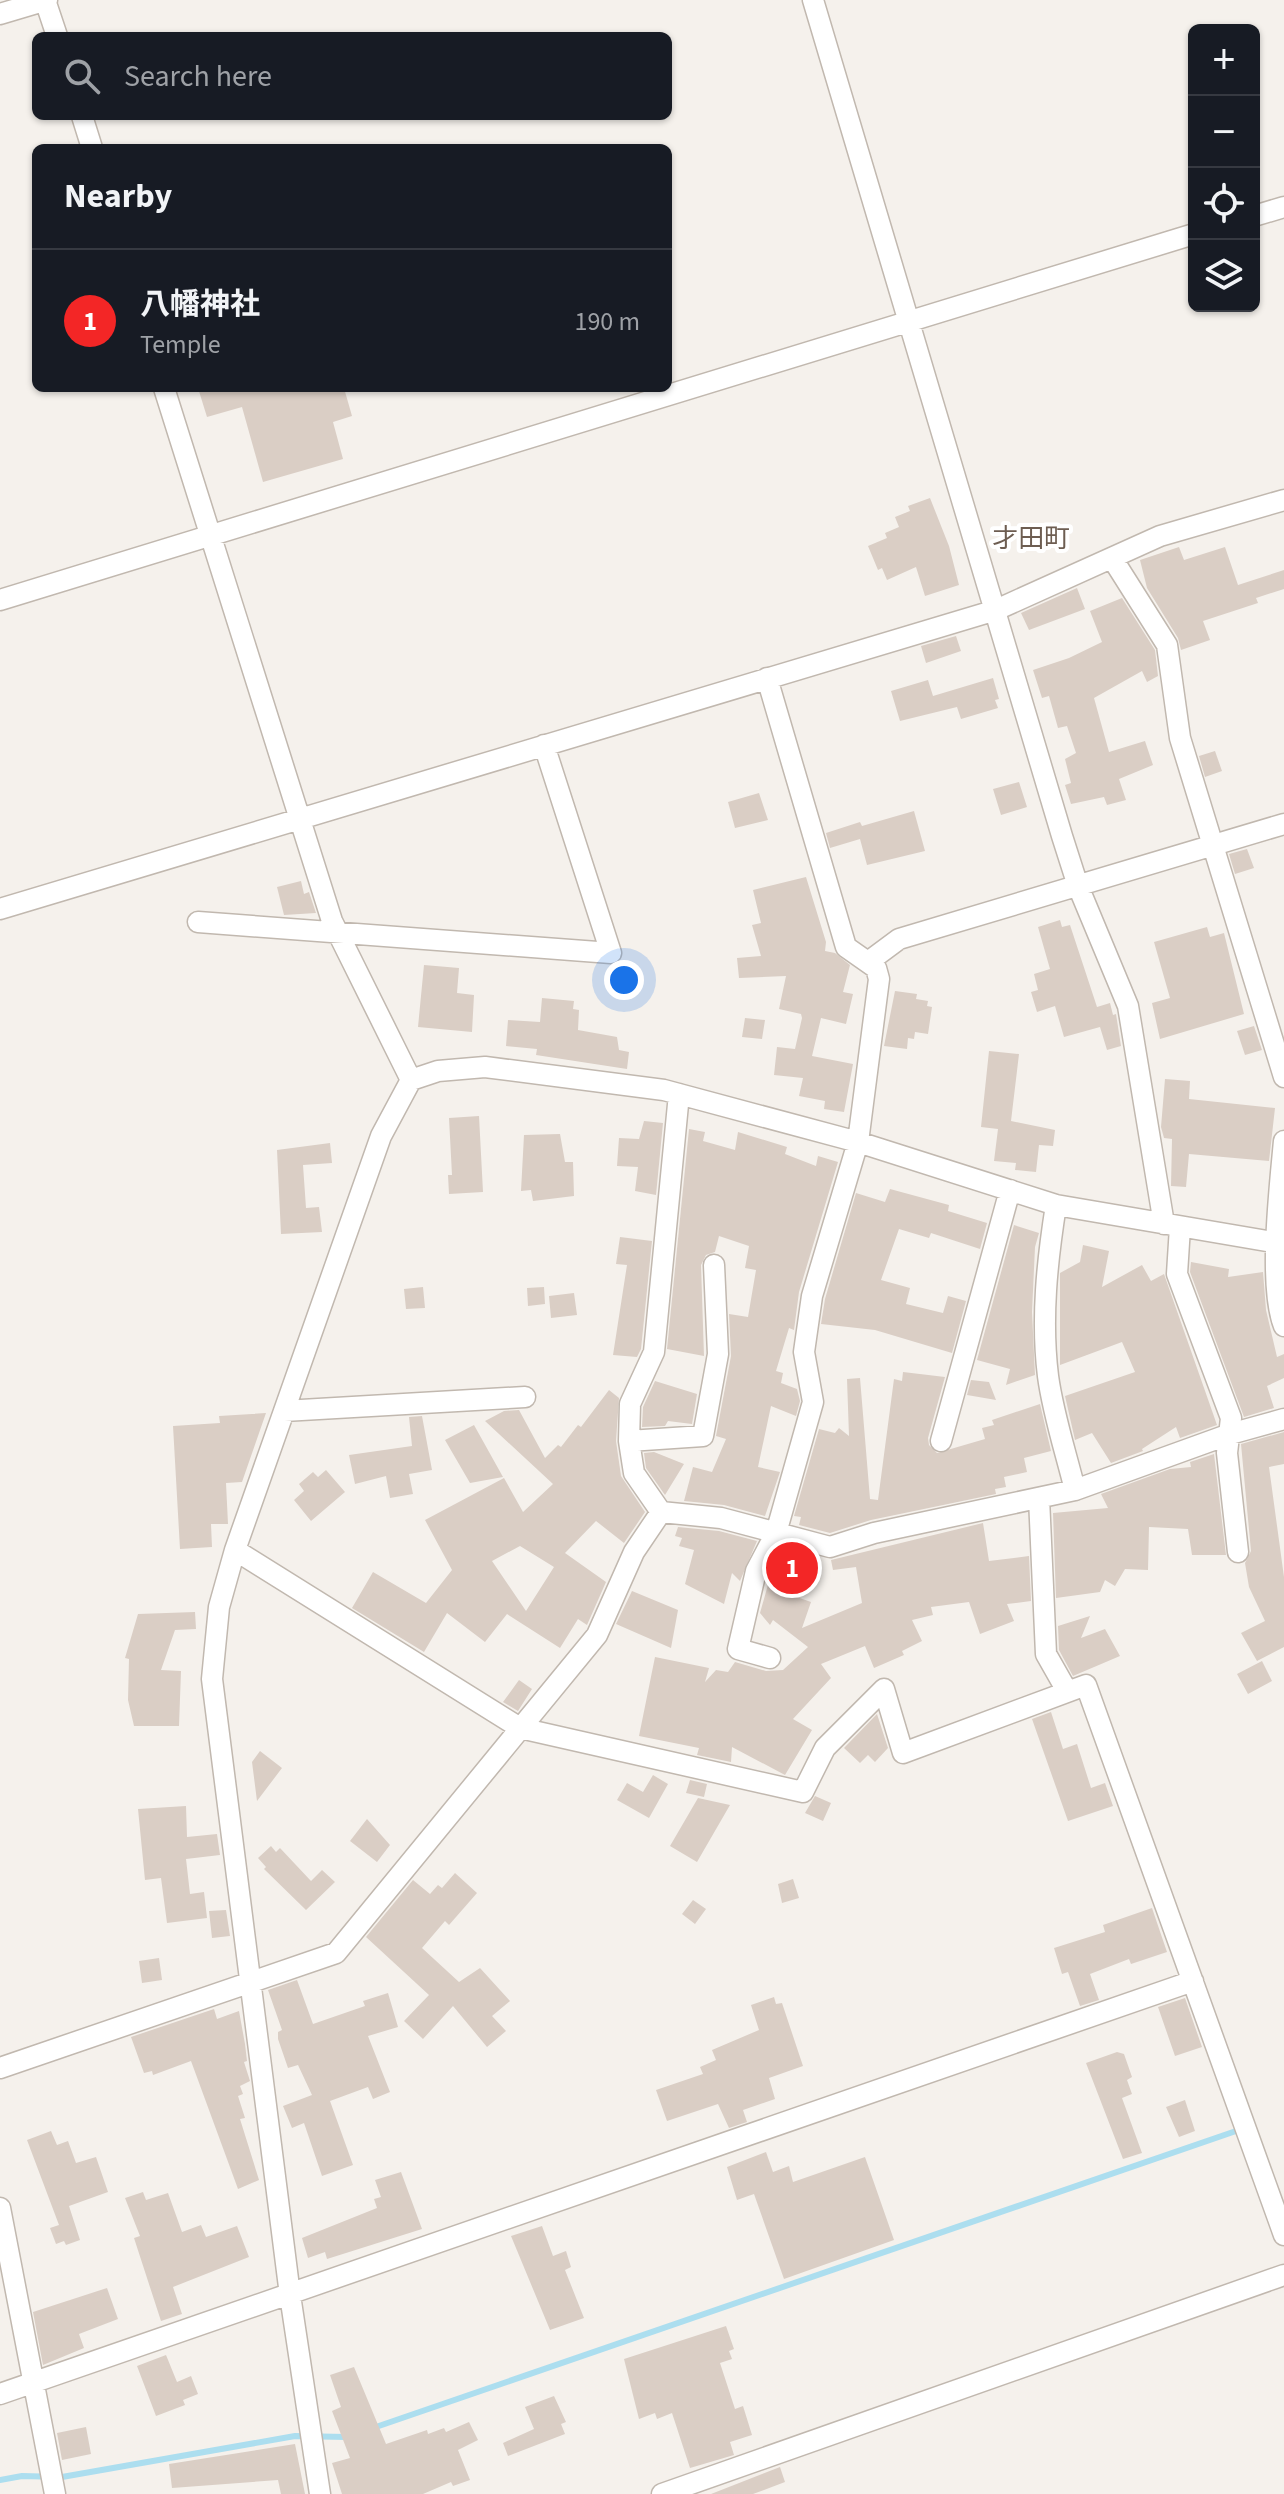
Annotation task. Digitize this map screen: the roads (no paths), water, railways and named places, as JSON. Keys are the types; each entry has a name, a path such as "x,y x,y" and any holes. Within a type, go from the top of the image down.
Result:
{"street":[{"path":"0,14 46,0 56,32"},
{"path":"813,0 1078,886 1128,1006 1172,1225 1177,1274 1231,1418 1227,1453 1238,1552"},
{"path":"83,120 91,144"},
{"path":"1260,214 1284,207"},
{"path":"0,600 1188,236"},
{"path":"165,392 336,932 411,1080"},
{"path":"0,909 996,610 1160,536 1284,500"},
{"path":"1112,558 1167,645 1180,738 1284,1077"},
{"path":"767,678 846,947 876,968 879,979 858,1142 812,1296 804,1352 813,1402 776,1533 756,1571 738,1649 770,1658"},
{"path":"198,922 611,953 544,745"},
{"path":"868,962 899,939 1284,824"},
{"path":"320,2494 290,2295 212,1679 219,1607 235,1550 381,1136 411,1080 438,1071 485,1067 679,1094 858,1142 1056,1205 1282,1244"},
{"path":"679,1094 654,1352 630,1404 629,1441 634,1473 661,1512 721,1518 830,1547 874,1533 1075,1490 1230,1434 1284,1419"},
{"path":"1284,1141 1277,1214 1282,1244 1277,1271 1284,1326"},
{"path":"941,1441 1010,1190"},
{"path":"1056,1205 1046,1266 1045,1340 1048,1380 1075,1490"},
{"path":"629,1441 703,1436 718,1354 714,1265"},
{"path":"284,1411 525,1397"},
{"path":"1039,1498 1046,1654 1067,1691"},
{"path":"0,2068 336,1953 597,1635 634,1552 661,1512"},
{"path":"235,1550 520,1728 803,1792 825,1748 884,1689 903,1753 1086,1685 1284,2235"},
{"path":"0,2394 1193,1981"},
{"path":"0,2208 32,2382 55,2482"},
{"path":"662,2494 1284,2275"}],"waterway":[{"path":"373,2428 1236,2131"},
{"path":"0,2480 22,2476 62,2477 295,2436 347,2437"}],"place":[{"name":"八幡神社","path":"792,1568"}],"district":[{"name":"才田町","path":"1031,538"}]}
